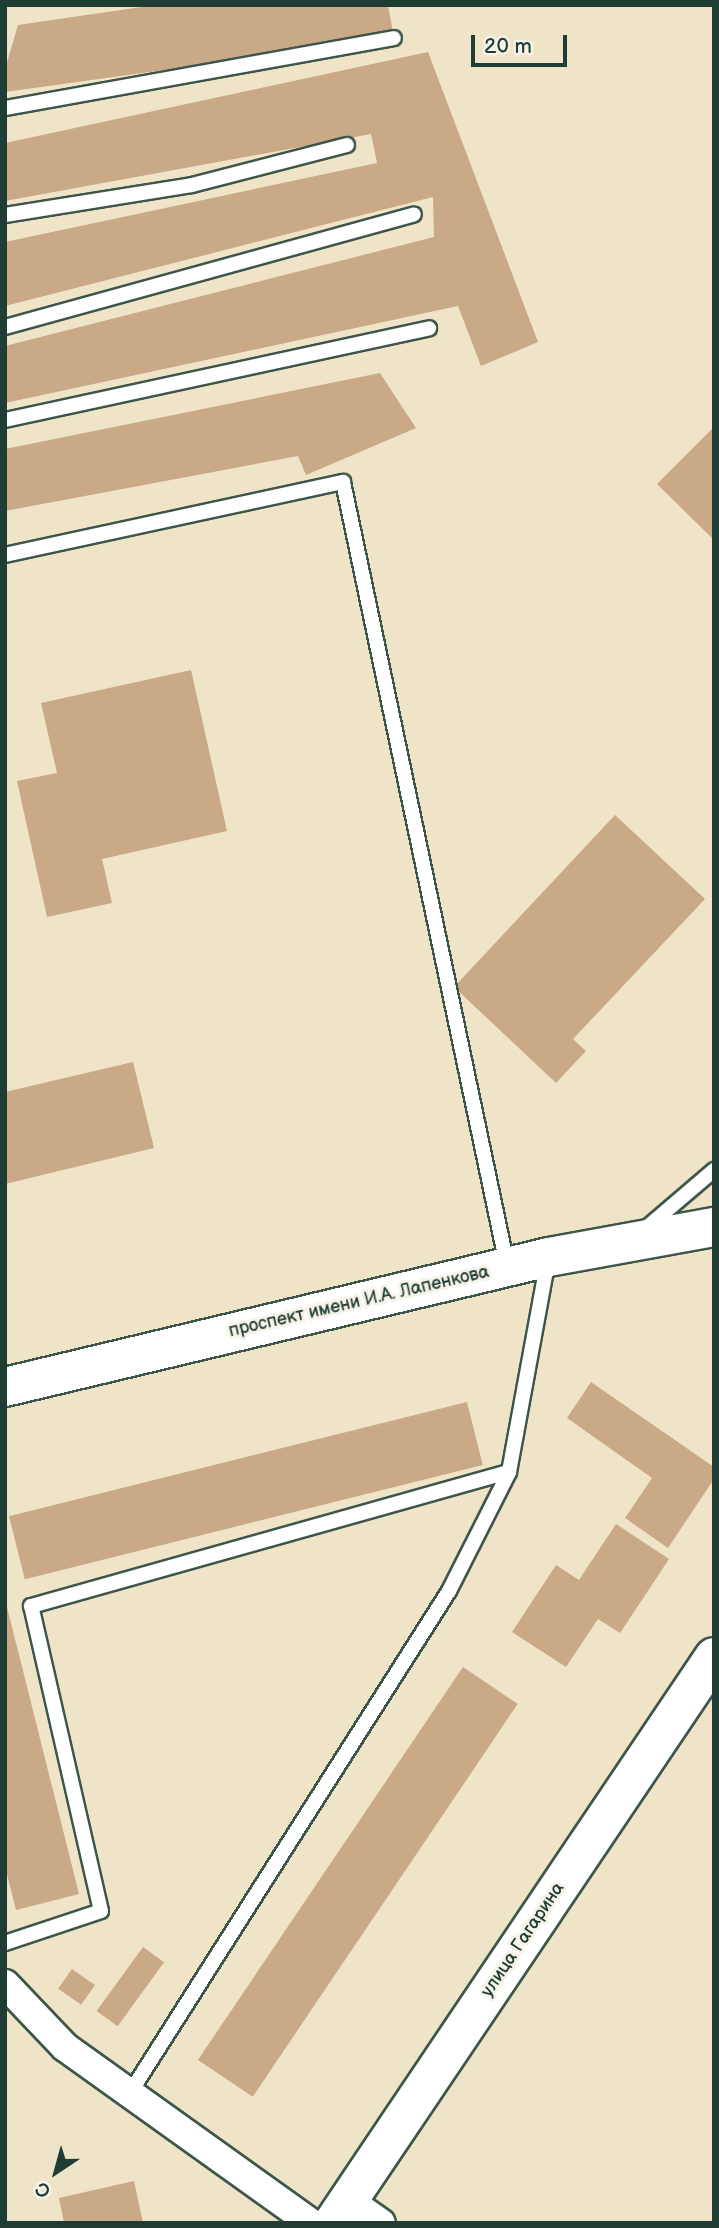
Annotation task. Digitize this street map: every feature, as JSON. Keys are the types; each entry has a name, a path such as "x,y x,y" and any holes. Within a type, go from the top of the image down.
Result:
{"main road":[{"name":"проспект имени И.А. Лапенкова","path":"5,1387 549,1256 714,1227"},
{"name":"улица Гагарина","path":"341,2212 714,1657"}],"street":[{"path":"5,1984 65,2047 128,2095 311,2223"},
{"path":"341,2212 381,2223"}],"lane":[{"path":"5,108 394,38"},
{"path":"5,215 192,185 347,145"},
{"path":"5,327 414,214"},
{"path":"5,420 429,328"},
{"path":"5,555 343,482 508,1267"},
{"path":"630,1241 714,1170"},
{"path":"128,2095 449,1591 509,1472 549,1256"},
{"path":"5,1943 101,1911 31,1606 509,1472"}],"building":[{"path":"155,5 388,5 394,38 5,92 5,69 18,25"},
{"path":"428,52 538,342 481,366 458,306 5,403 5,346 434,237 433,197 5,306 5,242 377,163 371,134 5,201 5,143"},
{"path":"380,373 416,428 306,475 298,456 5,511 5,449"},
{"path":"714,427 714,540 657,484"},
{"path":"191,670 227,831 102,859 112,903 47,917 17,781 57,773 41,703"},
{"path":"615,815 705,899 573,1039 586,1051 556,1083 454,987"},
{"path":"133,1062 154,1148 5,1184 5,1092"},
{"path":"591,1382 714,1467 714,1479 668,1548 625,1518 652,1478 567,1418"},
{"path":"467,1402 483,1465 25,1579 9,1516"},
{"path":"616,1524 669,1559 620,1633 598,1619 566,1667 512,1632 556,1565 579,1580"},
{"path":"6,1603 79,1894 16,1910 5,1867"},
{"path":"463,1667 518,1704 253,2097 198,2060"},
{"path":"143,1947 164,1962 118,2026 97,2011"},
{"path":"72,1969 95,1985 81,2005 58,1989"},
{"path":"134,2181 143,2223 64,2223 59,2198"}]}
